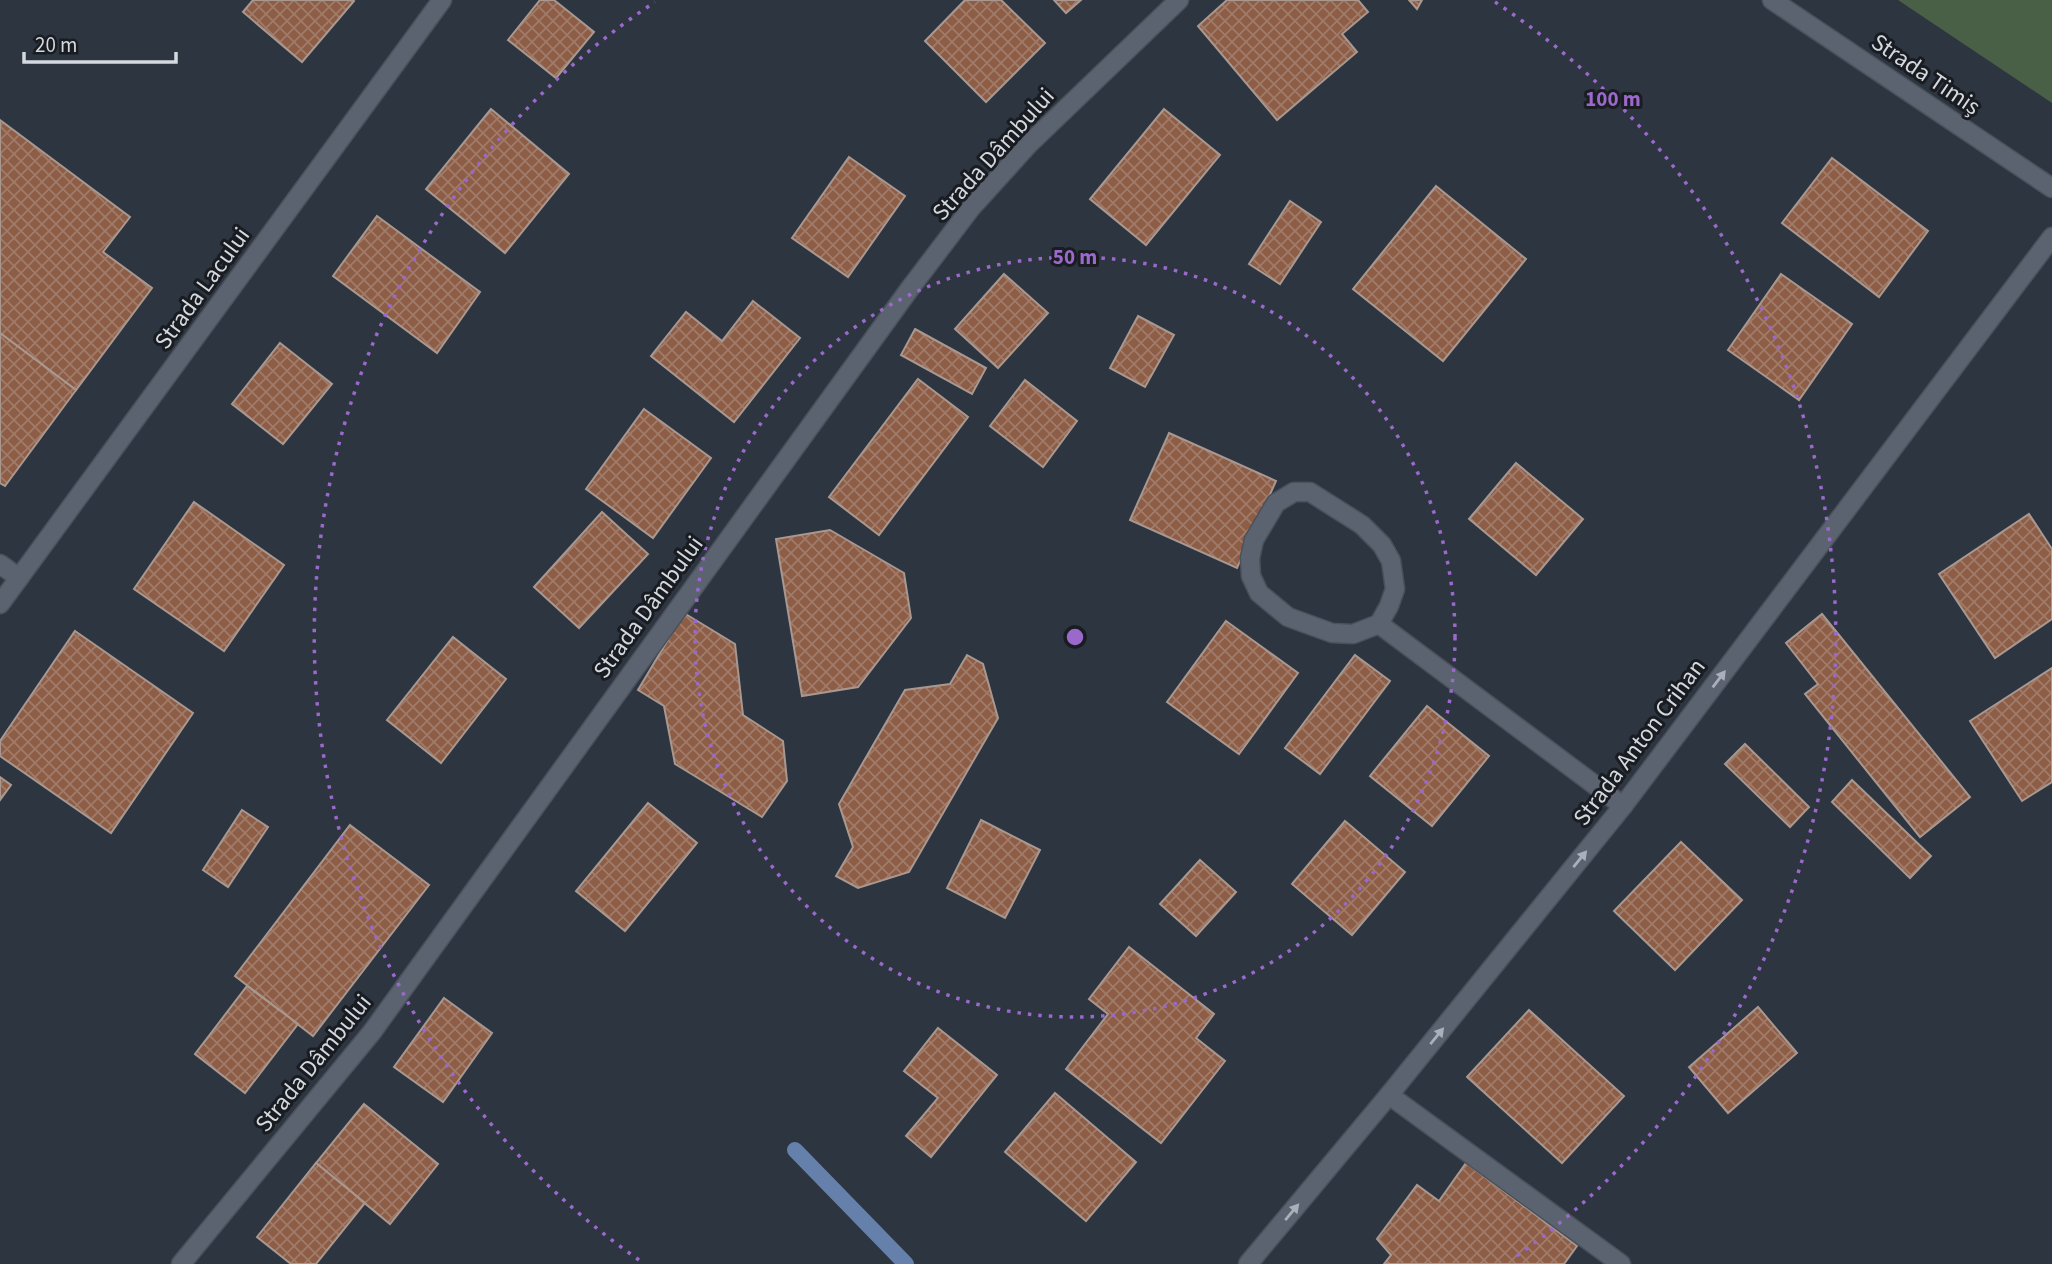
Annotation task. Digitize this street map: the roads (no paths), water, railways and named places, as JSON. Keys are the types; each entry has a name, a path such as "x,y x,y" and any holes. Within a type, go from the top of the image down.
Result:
{"street":[{"name":"Strada Lacului","path":"0,604 442,0"},
{"name":"Strada Dâmbului","path":"181,1264 372,1032 971,208 1028,145 1179,0"},
{"name":"Strada Timiș","path":"1772,0 2052,188"},
{"name":"Strada Anton Crihan","path":"1248,1264 1389,1096 1623,806 2052,237"},
{"path":"1294,492 1310,492 1362,525 1382,544 1391,561 1395,589 1379,624 1353,634 1332,633 1288,617 1259,593 1251,576 1250,558 1255,540 1276,503 1294,492"},
{"path":"0,564 19,578"},
{"path":"1379,624 1623,806"},
{"path":"1389,1096 1621,1264"}],"waterway":[{"path":"795,1150 906,1264"}]}
